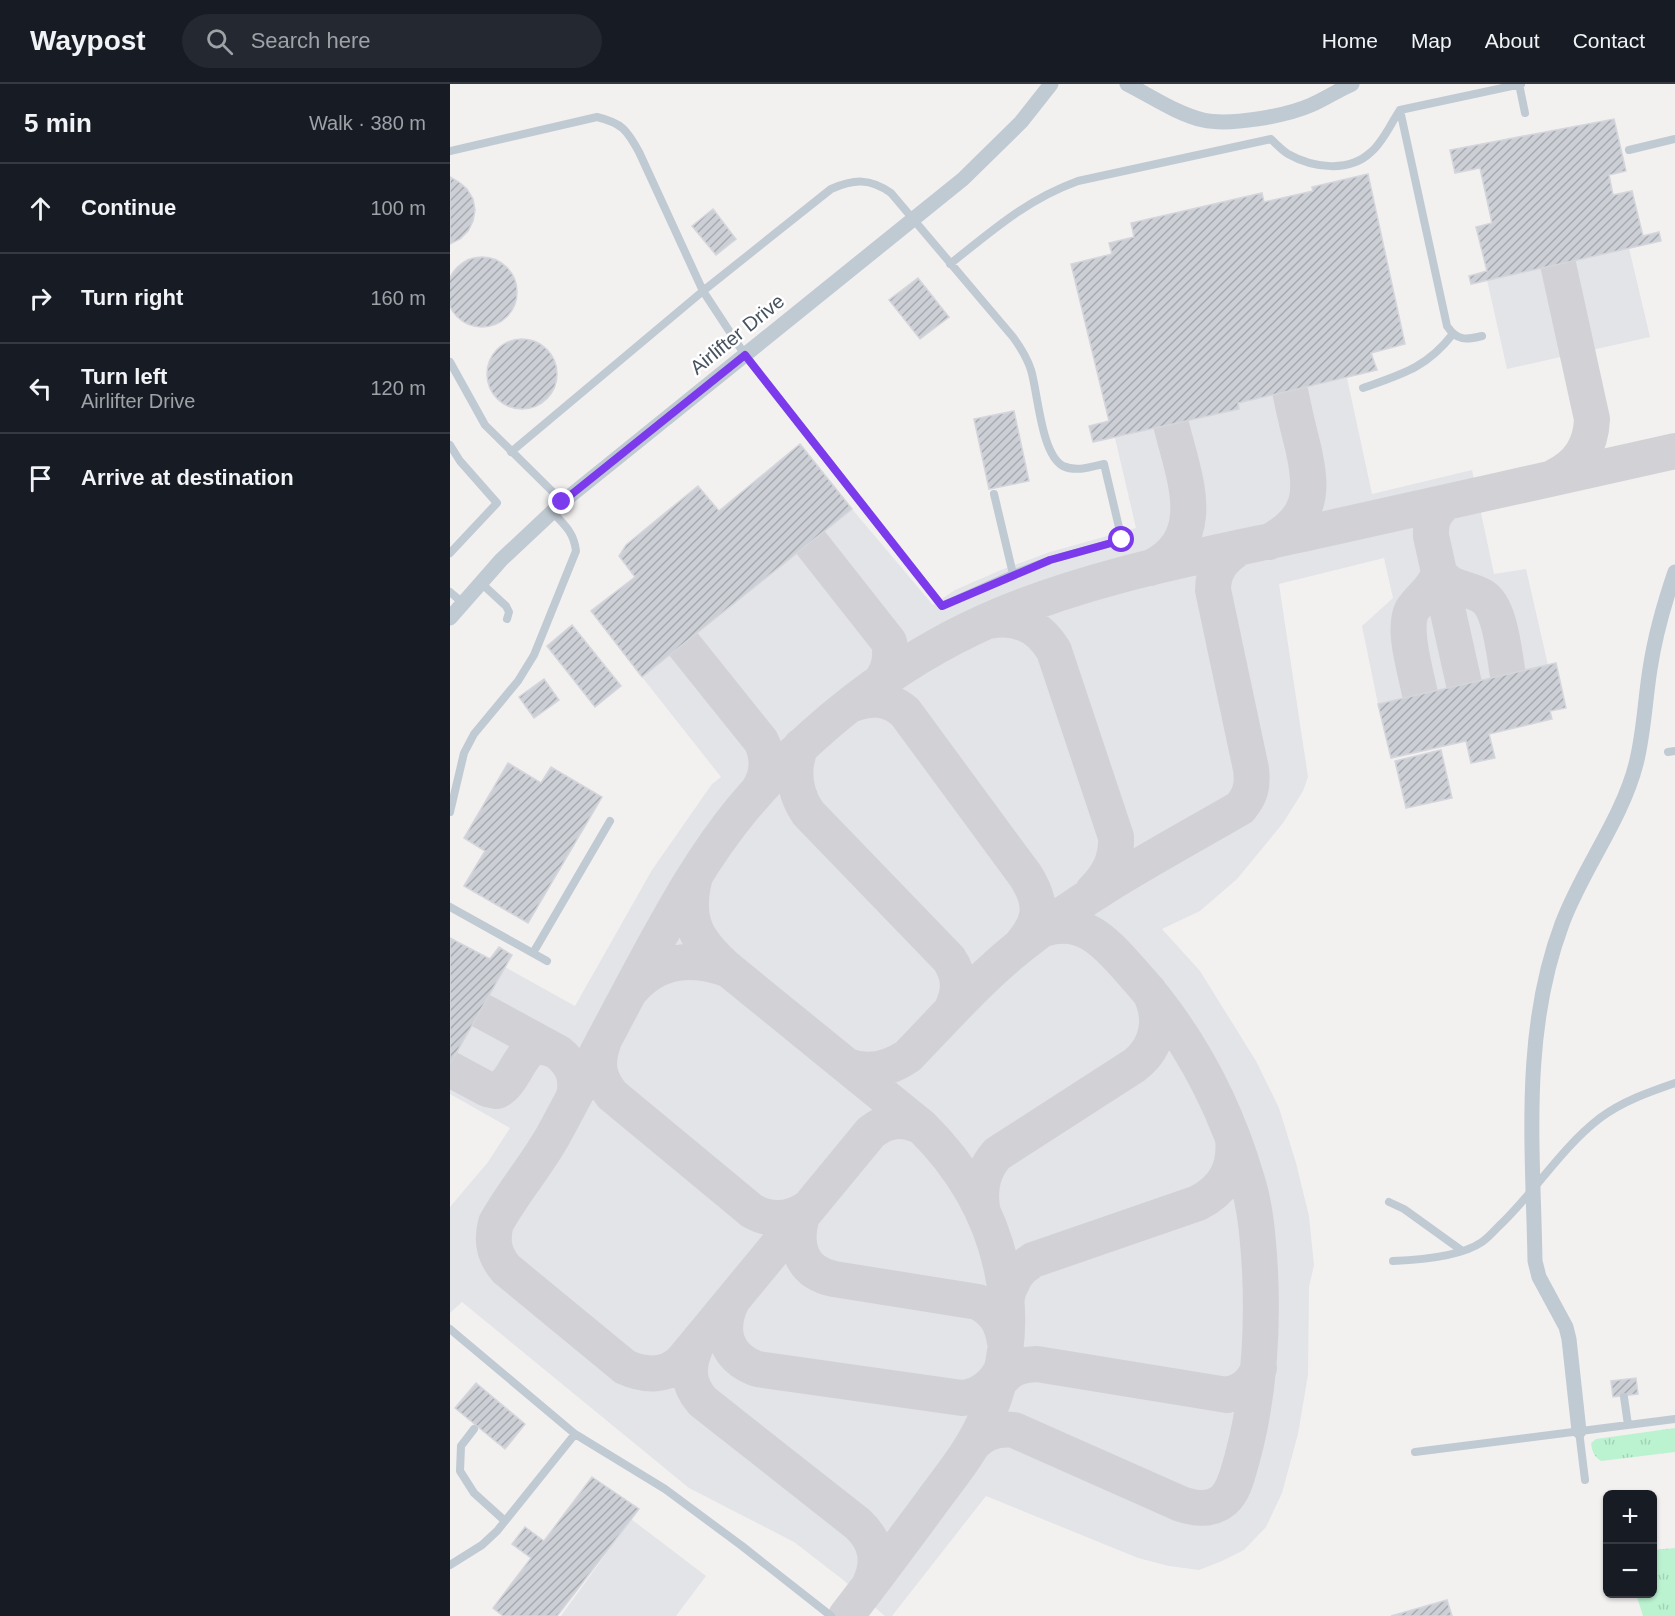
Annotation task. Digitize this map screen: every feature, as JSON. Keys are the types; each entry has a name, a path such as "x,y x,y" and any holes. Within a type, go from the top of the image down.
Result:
{"street":[{"name":"Airlifter Drive","path":"450,618 501,560 557,507 963,179 1021,122 1051,84"},
{"path":"1128,84 1189,115 1219,122 1249,120 1297,110 1353,84"},
{"path":"1579,1431 1566,1327 1539,1277 1534,1261 1532,1076 1539,1005 1549,963 1573,895 1608,829 1636,764 1656,638 1675,573"}],"lane":[{"path":"950,264 1031,202 1053,190 1078,181 1271,139 1287,153 1300,159 1325,166 1341,166 1358,161 1372,152 1400,110 1520,84 1525,113"},
{"path":"1400,110 1447,326 1452,335 1467,340 1482,336"},
{"path":"450,151 597,117 615,121 628,133 703,291 745,355 942,606 1050,560 1122,540 1104,464 1084,469 1072,469 1061,465 1053,457 1047,442 1025,353 891,193 878,184 859,181 845,183 831,189 703,291 511,452"},
{"path":"1629,150 1675,139"},
{"path":"1363,388 1425,363 1452,335"},
{"path":"450,362 485,425 557,507 574,539 576,552 534,655 518,681 474,734 464,753 450,812"},
{"path":"450,445 460,461 497,503 450,553"},
{"path":"994,495 1013,574"},
{"path":"481,583 506,606 509,612 507,619"},
{"path":"450,592 463,603"},
{"path":"533,953 610,821"},
{"path":"450,907 547,961"},
{"path":"1393,1261 1424,1259 1482,1242 1509,1217 1570,1146 1600,1118 1634,1098 1675,1083"},
{"path":"1389,1202 1404,1209 1461,1250"},
{"path":"450,1329 575,1434 665,1489 831,1616"},
{"path":"1624,1397 1628,1425"},
{"path":"1415,1452 1675,1419"},
{"path":"474,1429 461,1446 460,1472 474,1493 505,1521"},
{"path":"1579,1431 1585,1480"},
{"path":"450,1565 482,1545 505,1521 575,1434"}],"shaded area":[{"path":"1629,248 1650,337 1507,369 1487,280"},
{"path":"1347,378 1372,494 1472,470 1494,574 1526,569 1548,665 1378,704 1362,626 1393,598 1384,558 1279,584 1308,777 1303,791 1283,823 1237,879 1200,911 1162,929 1200,971 1256,1061 1279,1108 1309,1216 1314,1265 1309,1287 1308,1375 1298,1434 1282,1493 1266,1527 1244,1550 1199,1570 1169,1566 1138,1558 986,1496 892,1616 885,1616 794,1542 689,1488 462,1302 450,1313 450,1207 488,1162 510,1128 450,1094 450,1064 505,967 575,1006 652,870 712,784 721,777 642,677 852,509 933,605 955,590 1001,570 1050,552 1136,528 1115,438 1239,409 1238,403"},
{"path":"631,1519 706,1576 676,1616 561,1616"}],"green space":[{"path":"1675,1428 1675,1452 1601,1461 1592,1449 1591,1443 1596,1439"},
{"path":"1675,1548 1675,1616 1643,1616 1637,1598 1657,1598 1657,1550"}],"building":[{"path":"1614,119 1626,171 1609,175 1613,195 1632,191 1643,236 1659,232 1661,241 1471,284 1469,276 1487,271 1476,227 1492,223 1480,168 1455,173 1450,150"},
{"path":"1368,174 1405,344 1371,353 1377,370 1238,403 1239,409 1093,442 1089,426 1109,421 1071,264 1112,254 1109,243 1134,237 1131,223 1262,193 1264,202 1313,191 1312,187"},
{"path":"450,177 467,189 473,199 475,210 468,231 460,239 450,244"},
{"path":"713,209 736,239 716,255 692,226"},
{"path":"482,257 501,263 511,273 517,292 511,311 501,321 482,327 463,321 453,311 447,292 453,273 463,263"},
{"path":"918,278 949,317 920,339 889,300"},
{"path":"522,339 535,342 547,349 554,361 557,374 554,387 547,399 535,406 522,409 509,406 497,399 490,387 487,374 490,361 497,349 509,342"},
{"path":"1014,411 1029,481 989,489 974,419"},
{"path":"800,444 852,509 642,677 591,611 635,577 619,556 626,545 698,486 719,511"},
{"path":"572,625 621,686 595,707 547,646"},
{"path":"1556,663 1566,708 1550,711 1552,719 1489,734 1495,758 1471,763 1466,741 1391,758 1378,704"},
{"path":"544,679 559,700 534,718 519,697"},
{"path":"1441,750 1452,798 1406,808 1395,761"},
{"path":"508,763 541,783 551,767 602,797 528,923 464,886 485,851 464,838"},
{"path":"450,938 490,959 499,947 512,955 450,1064"},
{"path":"1636,1378 1638,1394 1613,1397 1611,1381"},
{"path":"476,1383 525,1424 505,1449 455,1408"},
{"path":"592,1477 639,1509 557,1616 503,1616 493,1608 531,1558 512,1544 525,1527 544,1541"},
{"path":"1447,1600 1452,1616 1391,1616"}],"taxiway":[{"path":"1554,477 1570,467 1582,454 1589,438 1592,419 1558,264"},
{"path":"1269,542 1284,533 1302,513 1308,490 1306,463 1290,391"},
{"path":"1150,568 1169,555 1181,540 1187,523 1186,484 1171,424"},
{"path":"922,1127 908,1122 895,1121 883,1124 871,1132 683,1360 677,1366 663,1372 640,1372 625,1367 506,1269 495,1248 496,1223 554,1134 634,982 715,844 743,808 796,752 854,701 886,678 918,657 987,621 1068,590 1109,578 1194,557 1675,451"},
{"path":"1447,502 1434,516 1431,536 1464,684"},
{"path":"811,543 889,642 889,663 880,682"},
{"path":"847,1066 863,1070 879,1069 908,1056 990,972 1045,927 1099,890 1240,808 1244,803 1250,790 1251,769 1213,590 1217,570 1229,555 1241,547"},
{"path":"1439,572 1448,582 1482,596 1494,610 1501,632 1508,675"},
{"path":"1420,694 1409,640 1409,618 1412,610 1431,588 1439,572"},
{"path":"989,621 1009,620 1027,625 1042,635 1054,651 1116,837 1111,866 1093,891"},
{"path":"684,645 761,741 767,765 765,777 759,789"},
{"path":"850,705 879,700 892,703 905,712 1025,875 1035,894 1038,911 1033,927 1021,945"},
{"path":"801,746 795,772 797,789 803,805 808,813 949,959 956,972 958,985 951,1011"},
{"path":"695,876 692,892 692,918 708,950 729,970 922,1127 950,1158 972,1192 989,1228 1001,1265 1007,1304 1006,1344 998,1383 984,1423 960,1464 846,1616"},
{"path":"974,1443 992,1432 1014,1430 1181,1504 1198,1508 1209,1507 1224,1500 1233,1486 1248,1436 1256,1389 1261,1318 1260,1270 1253,1202 1238,1151 1215,1095 1169,1018 1113,951 1083,929 1071,926 1044,929"},
{"path":"632,989 653,971 677,963 703,963 729,970"},
{"path":"982,1208 983,1179 988,1166 997,1154 1135,1065 1143,1057 1154,1040 1157,1021 1149,991"},
{"path":"480,1010 559,1053 568,1062 573,1072 574,1096"},
{"path":"603,1043 599,1057 601,1076 612,1095 752,1211 766,1217 781,1218 795,1215 809,1207"},
{"path":"450,1069 487,1089 497,1091 510,1079 525,1055 539,1047 548,1048"},
{"path":"1006,1301 1016,1275 1033,1260 1198,1203 1207,1197 1222,1184 1227,1176 1233,1159 1233,1138"},
{"path":"803,1213 799,1245 806,1263 813,1270 834,1279 978,1302 997,1318 1005,1342"},
{"path":"732,1301 726,1322 727,1341 731,1350 738,1357 757,1369 962,1398 986,1389 1002,1369"},
{"path":"696,1346 691,1361 690,1375 693,1388 702,1401 865,1531 873,1546 876,1561 869,1586"},
{"path":"998,1384 1014,1369 1037,1364 1227,1395 1246,1386 1259,1368"}],"route":[{"path":"562,502 745,355 942,606 1050,560 1122,540"}]}
